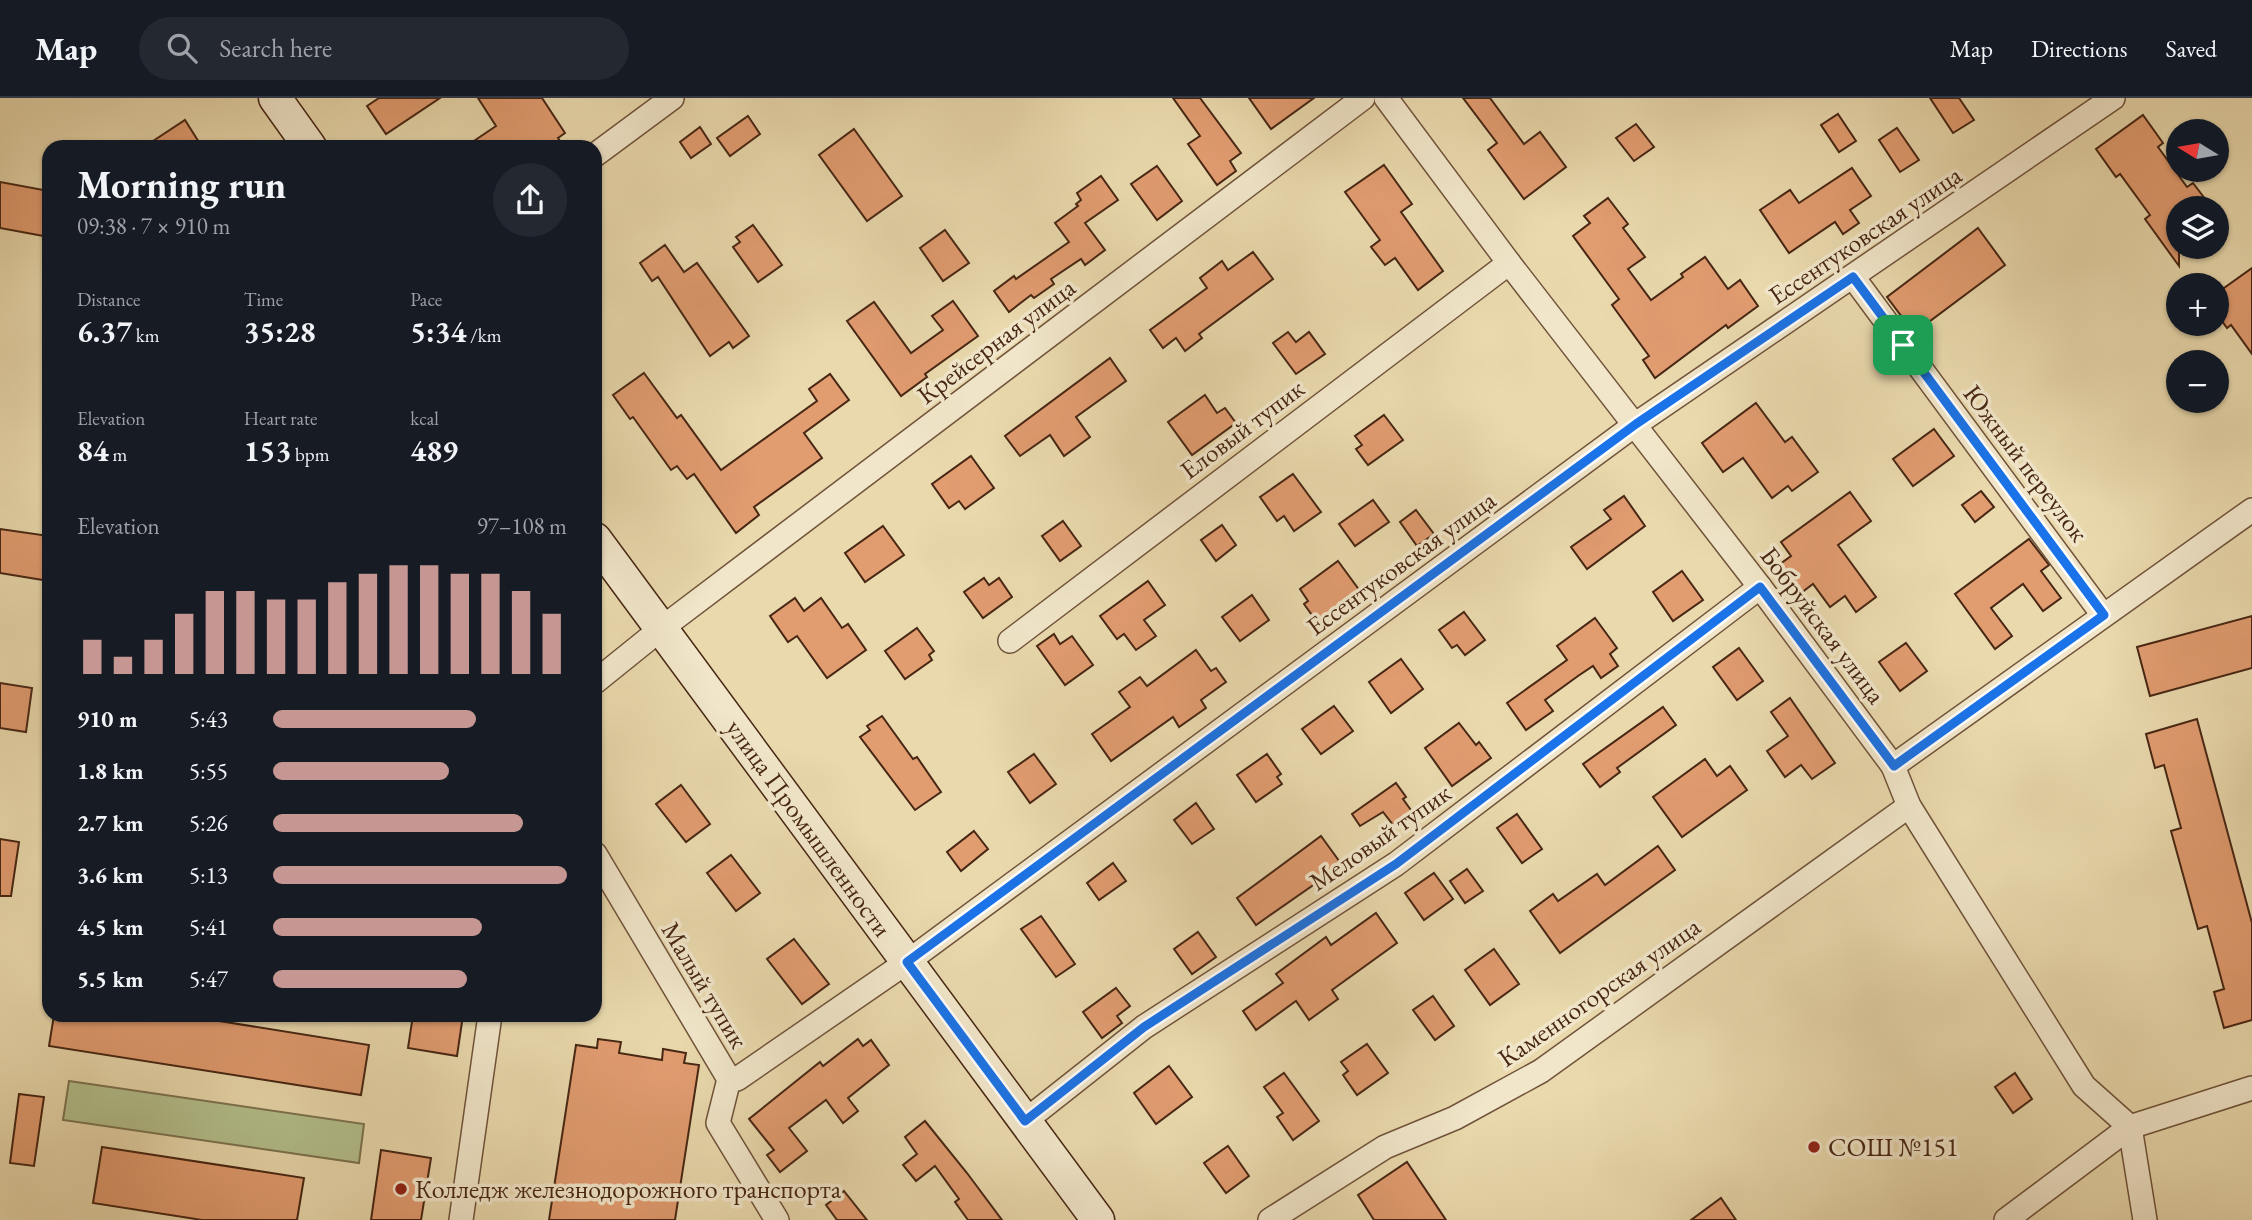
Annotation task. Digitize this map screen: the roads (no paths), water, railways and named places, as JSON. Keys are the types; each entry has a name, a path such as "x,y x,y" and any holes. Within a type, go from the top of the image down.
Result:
{"main road":[{"path":"275,98 305,140"},
{"name":"улица Промышленности","path":"602,548 1098,1220"}],"street":[{"path":"602,150 672,98"},
{"name":"Крейсерная улица","path":"602,676 1363,98"},
{"name":"Бобруйская улица","path":"1387,98 1894,766 1909,806 2084,1086 2130,1127"},
{"name":"Ессентуковская улица","path":"729,1079 737,1079 907,962 1636,424 2113,98"},
{"name":"Еловый тупик","path":"1010,641 1509,262"},
{"name":"Южный переулок","path":"1853,277 2104,615"},
{"path":"1894,766 2252,510"},
{"name":"Меловый тупик","path":"1025,1121 1144,1027 1396,864 1760,587"},
{"name":"Каменногорская улица","path":"1270,1220 1385,1147 1455,1118 1541,1070 1909,806"},
{"name":"Малый тупик","path":"602,866 729,1079 718,1123 777,1220"},
{"path":"461,1220 489,1022"},
{"path":"2006,1220 2130,1127 2252,1088"},
{"path":"2130,1127 2145,1220"}],"place":[{"name":"СОШ №151","path":"1814,1147"},
{"name":"Колледж железнодорожного транспорта","path":"401,1189"}]}
